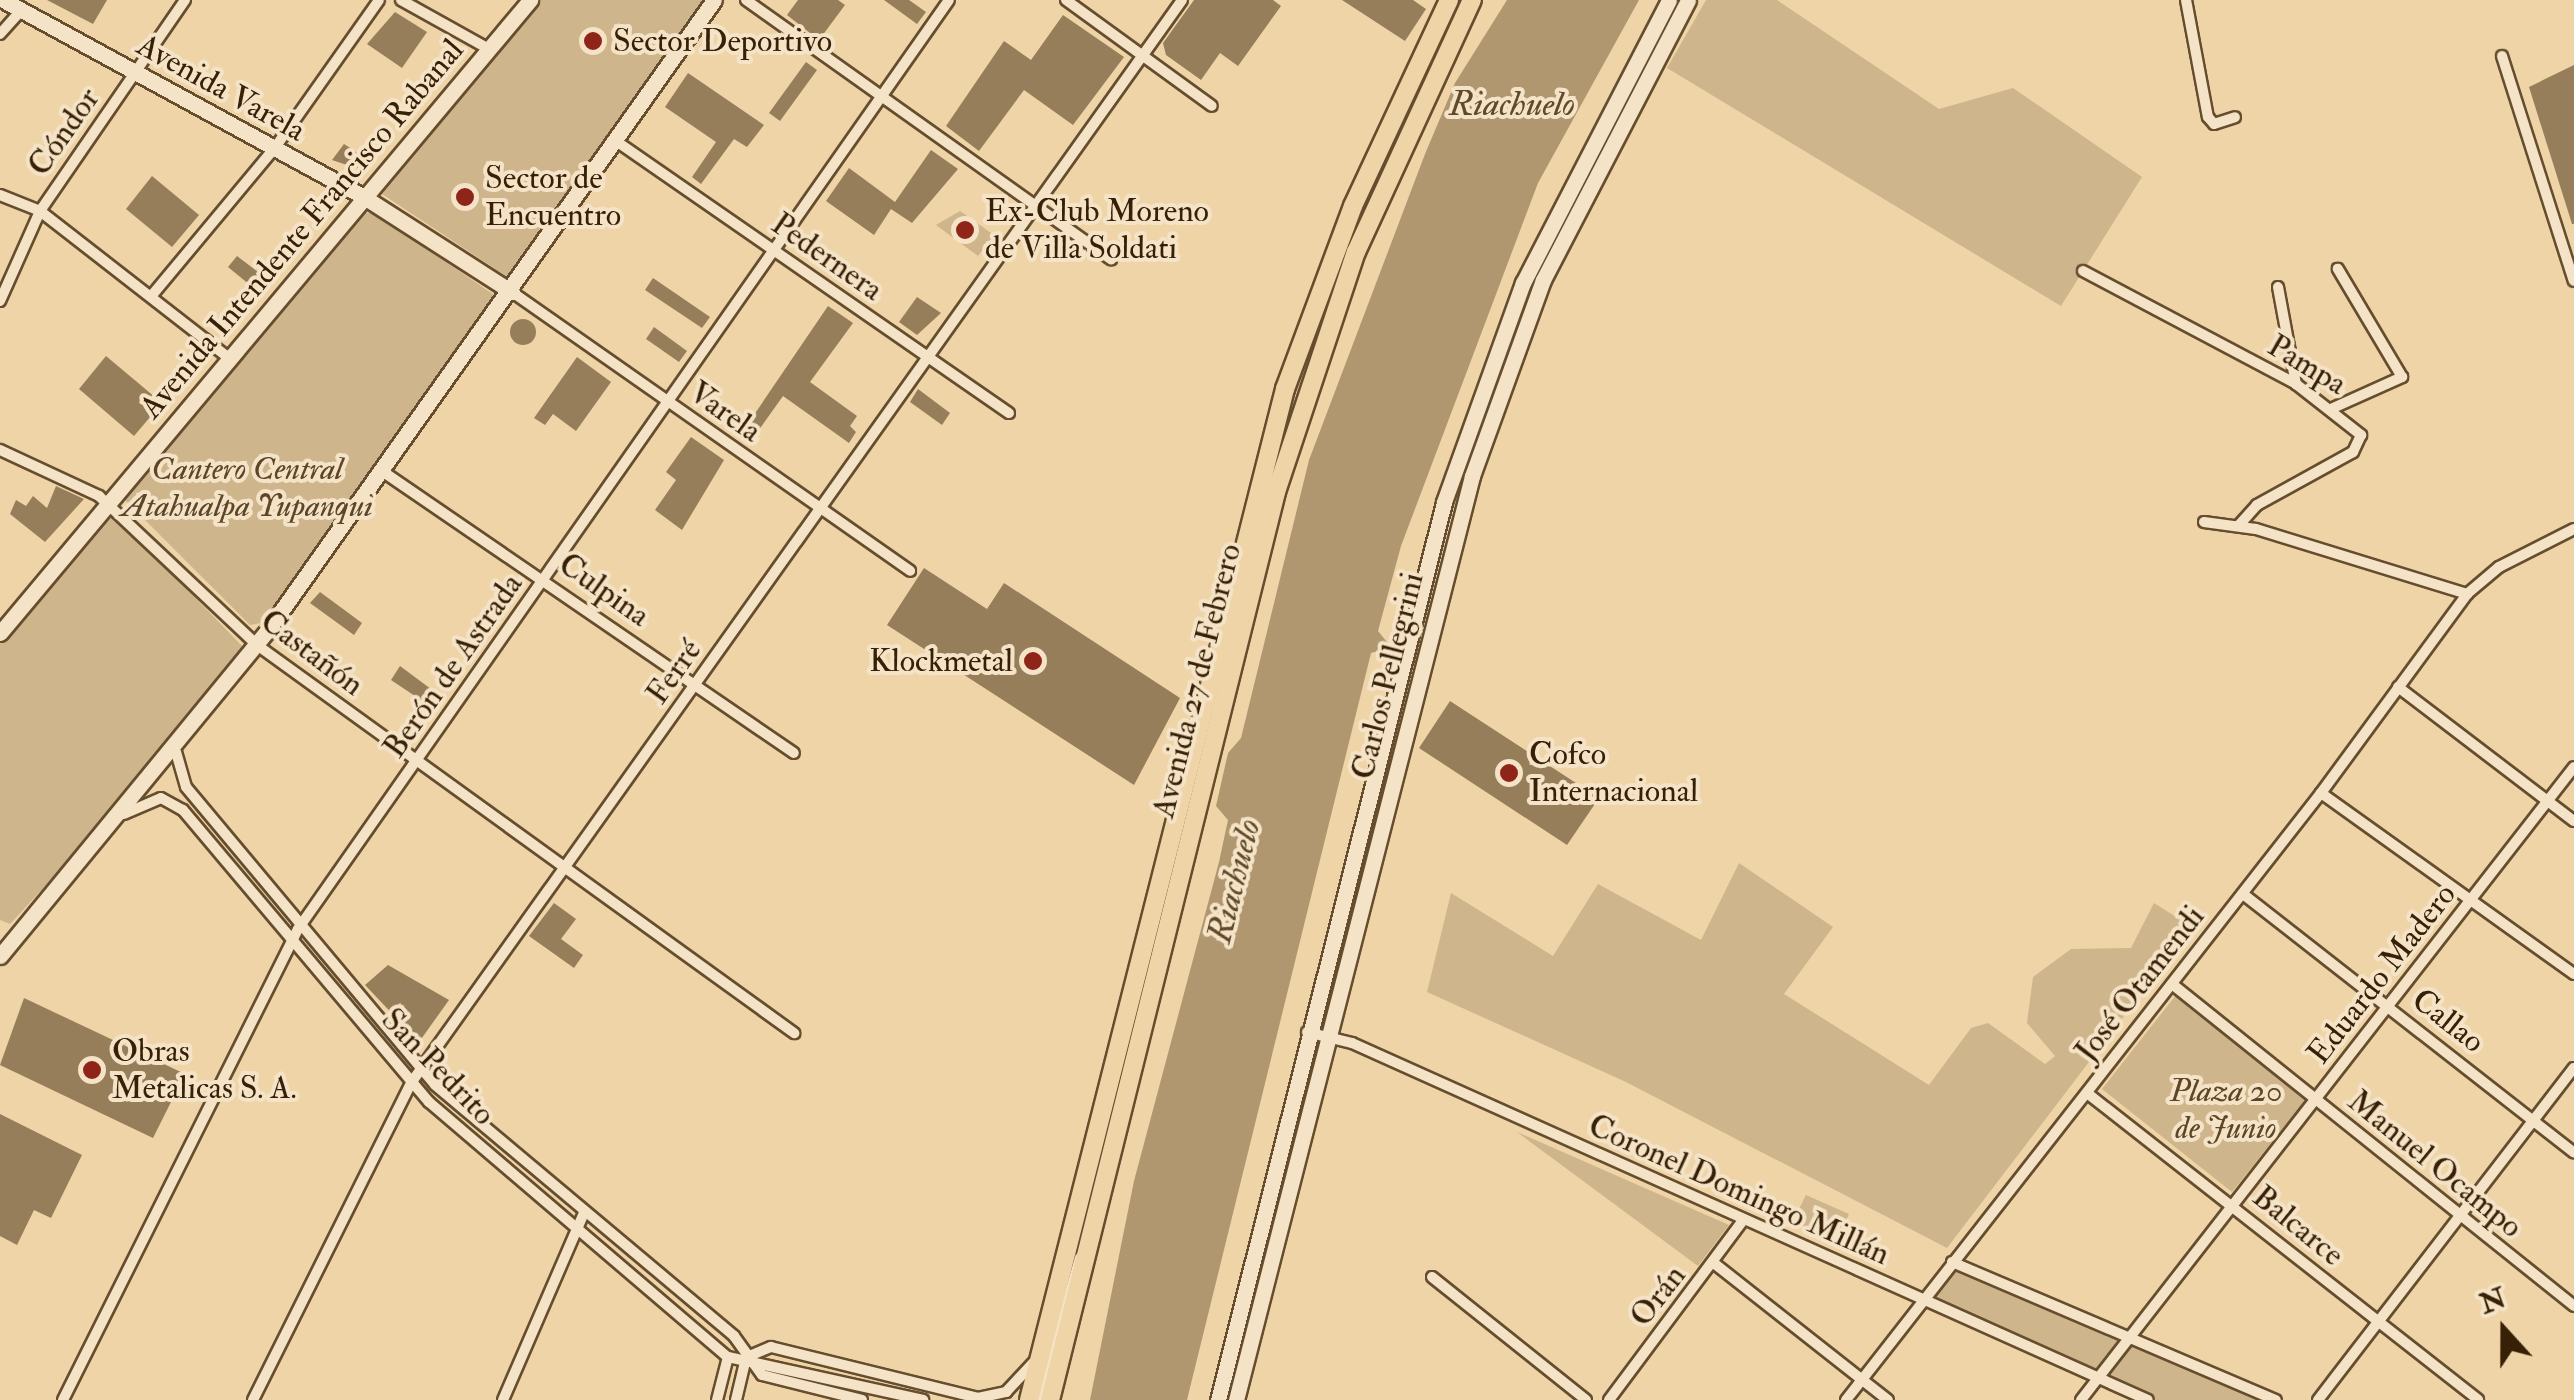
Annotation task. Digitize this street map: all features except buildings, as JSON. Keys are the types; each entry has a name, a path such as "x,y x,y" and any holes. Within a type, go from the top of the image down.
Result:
{"main road":[{"name":"Avenida Varela","path":"3,0 364,198 512,292"},
{"name":"Avenida Intendente Francisco Rabanal","path":"0,633 530,0"},
{"path":"0,956 7,939 176,752 257,644 512,292 714,0"},
{"path":"1353,206 1373,214 1472,0"},
{"name":"Carlos Pellegrini","path":"1218,1400 1308,1032 1466,438 1574,173 1668,0"},
{"name":"Carlos Pellegrini","path":"1236,1400 1419,660 1502,390 1588,181 1688,0"},
{"path":"1446,7 1459,24"},
{"name":"Avenida 27 de Febrero","path":"1029,1400 1205,690 1285,389 1353,206 1446,7"},
{"name":"Avenida 27 de Febrero","path":"1050,1400 1210,752 1223,741 1232,702 1224,696 1276,492 1356,252 1368,244 1379,219 1373,214"},
{"path":"1205,690 1224,696"}],"street":[{"name":"Cóndor","path":"0,301 40,211 186,0"},
{"path":"153,294 274,149 379,0"},
{"path":"401,0 490,49"},
{"path":"746,0 1111,259"},
{"name":"Berón de Astrada","path":"64,1400 298,929 948,0"},
{"path":"1066,0 1212,106"},
{"name":"Ferré","path":"254,1400 411,1083 568,870 695,684 1182,0"},
{"path":"2186,0 2208,117 2214,124 2235,116"},
{"path":"0,34 21,11"},
{"path":"2502,56 2574,282"},
{"name":"Pedernera","path":"616,141 1009,414"},
{"path":"0,195 40,211 153,294 229,358"},
{"path":"2333,408 2402,377 2338,269"},
{"name":"Pampa","path":"2083,271 2296,384 2333,408 2361,434 2353,452 2257,505 2238,526"},
{"path":"2278,287 2296,384"},
{"name":"Varela","path":"512,292 910,572"},
{"name":"Castañón","path":"0,450 108,502 257,644 416,763 794,1032"},
{"name":"Culpina","path":"382,471 794,753"},
{"path":"2204,522 2238,526 2466,594 2500,566 2574,529"},
{"name":"José Otamendi","path":"1846,1400 2321,793 2466,594"},
{"path":"2398,687 2574,821"},
{"name":"San Pedrito","path":"176,752 186,788 298,929 421,1070 584,1213 734,1336 746,1358 762,1375 862,1400"},
{"name":"Eduardo Madero","path":"2082,1400 2574,767"},
{"path":"2321,793 2574,974"},
{"name":"San Pedrito","path":"124,814 148,800 172,802 411,1083 572,1227 728,1357 923,1400"},
{"name":"Callao","path":"2243,894 2574,1152"},
{"name":"Manuel Ocampo","path":"2172,984 2574,1306"},
{"name":"Coronel Domingo Millán","path":"1308,1032 2148,1400"},
{"path":"2318,1400 2574,1068"},
{"name":"Balcarce","path":"2088,1092 2478,1400"},
{"path":"502,1400 572,1227 584,1213"},
{"name":"Orán","path":"1608,1400 1714,1264 1743,1220"},
{"path":"1039,1400 1072,1269 1086,1251"},
{"path":"1952,1262 2276,1400"},
{"path":"1714,1264 1888,1400"},
{"path":"1432,1277 1586,1400"},
{"name":"San Pedrito","path":"746,1358 771,1347 978,1398 1006,1392 1039,1355"},
{"path":"717,1400 728,1357"},
{"path":"736,1400 746,1358"}],"green space":[{"path":"541,0 706,0 509,278 382,194"},
{"path":"1706,0 1777,0 1939,109 2013,88 2142,177 2061,306 1667,68"},
{"name":"Ex-Club Moreno de Villa Soldati","path":"960,211 994,235 978,256 936,225"},
{"name":"Cantero Central Atahualpa Yupanqui","path":"362,213 375,213 497,297 261,623 250,625 124,499"},
{"path":"118,518 244,648 122,803 10,924 0,920 0,644 104,519"},
{"path":"1739,863 1833,927 1784,994 1929,1085 1971,1028 1988,1023 2045,1064 2055,1056 2027,1023 2033,977 2071,949 2131,948 2154,903 2192,927 1947,1248 1626,1082 1427,992 1451,893 1553,956 1598,884 1701,940"},
{"name":"Plaza 20 de Junio","path":"2176,995 2307,1098 2232,1192 2102,1089"},
{"path":"1517,1132 1729,1225 1698,1266"},
{"path":"1806,1195 1849,1214 1836,1241 1793,1221"},
{"path":"1952,1262 2276,1400 2148,1400 1923,1301"}],"water":[{"name":"Riachuelo","path":"1507,0 1639,0 1538,183 1401,546 1378,631 1391,647 1371,653 1187,1400 1090,1400 1134,1181 1228,820 1216,806 1228,753 1241,738 1309,460 1455,83"}],"place":[{"name":"Sector Deportivo","path":"593,41"},
{"name":"Sector de Encuentro","path":"465,197"},
{"name":"Ex-Club Moreno de Villa Soldati","path":"965,230"},
{"name":"Klockmetal","path":"1033,661"},
{"name":"Cofco Internacional","path":"1509,773"},
{"name":"Obras Metalicas S. A.","path":"92,1070"}]}
